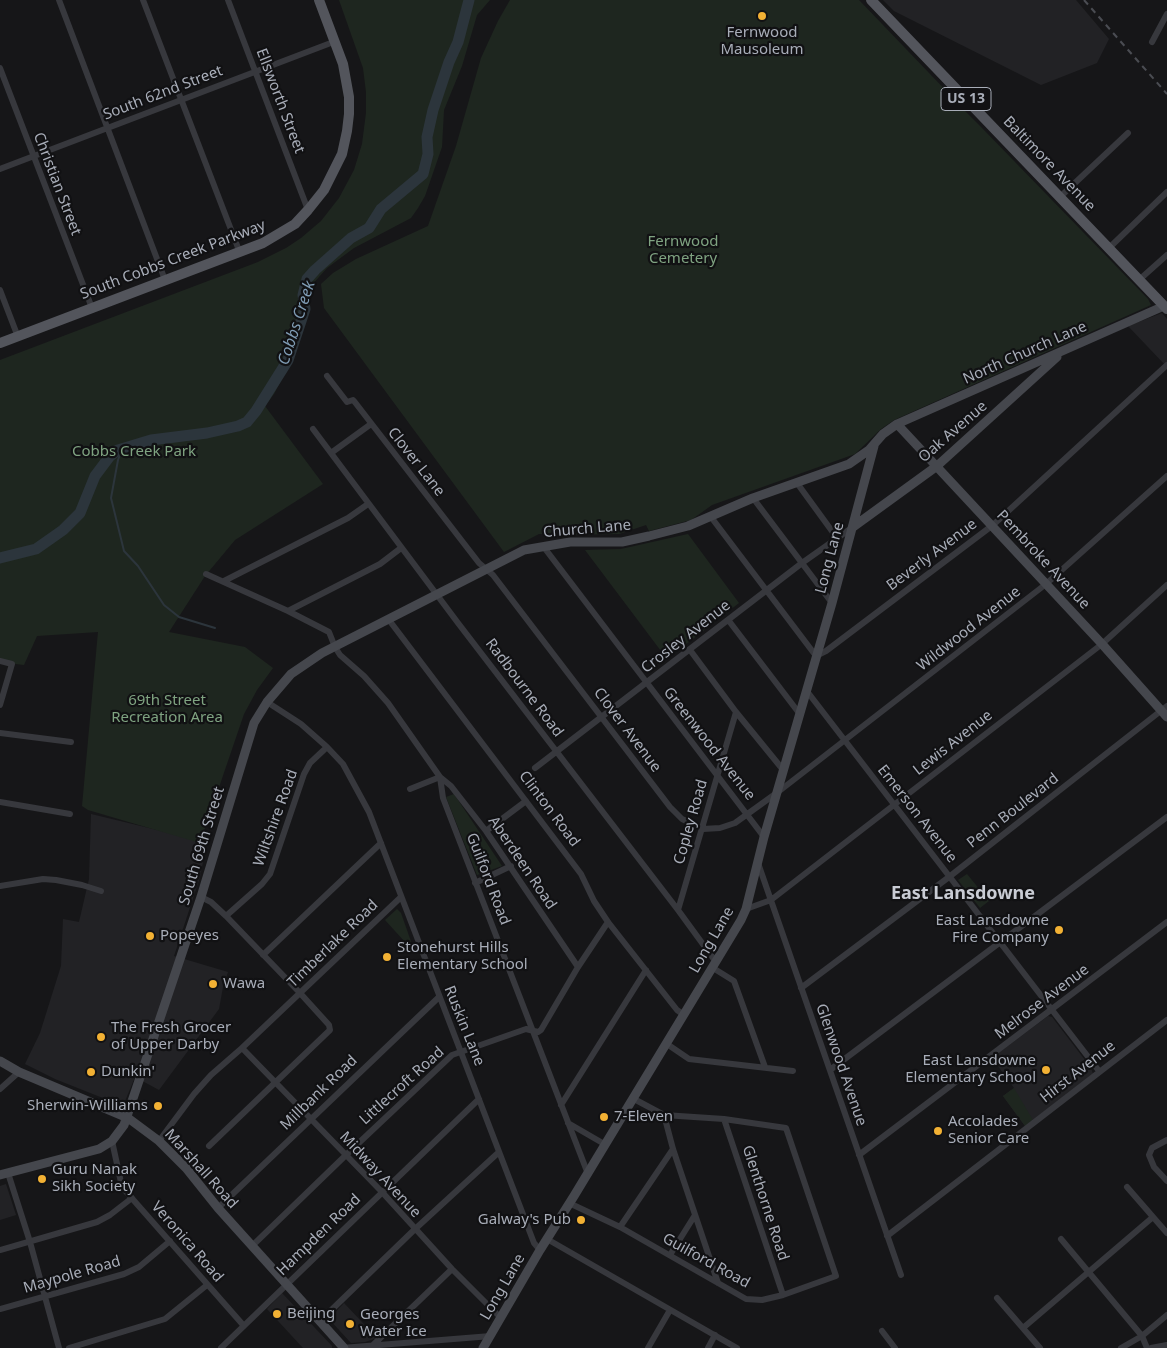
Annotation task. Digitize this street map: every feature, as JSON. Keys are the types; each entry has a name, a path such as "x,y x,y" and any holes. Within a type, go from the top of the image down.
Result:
{"main road":[{"name":"South Cobbs Creek Parkway","path":"0,343 240,253 277,236 295,224 324,190 342,154 348,131 349,97 343,64 336,41 319,0"},
{"name":"Baltimore Avenue","path":"871,0 1166,306"},
{"name":"North Church Lane","path":"897,424 1166,306"},
{"name":"Oak Avenue","path":"853,527 937,466 1064,350"},
{"name":"Church Lane","path":"335,647 524,550 570,542 622,542 688,526 711,518 753,498 850,464 862,456 883,434 897,424"},
{"name":"Pembroke Avenue","path":"897,424 1165,712"},
{"name":"Long Lane","path":"483,1348 546,1239 606,1145 746,909 764,837 832,603 875,443"},
{"name":"South 69th Street","path":"4,1174 99,1149 112,1141 120,1132 128,1118 201,897 254,723 267,702 291,674 335,647"},
{"name":"Marshall Road","path":"0,1061 19,1072 128,1118 159,1141 186,1168 218,1208 343,1348"}],"street":[{"path":"59,0 165,280"},
{"path":"143,0 240,253"},
{"name":"Ellsworth Street","path":"228,0 308,210"},
{"path":"1152,42 1167,14"},
{"name":"South 62nd Street","path":"0,169 336,41"},
{"name":"Christian Street","path":"0,68 92,308"},
{"path":"1060,197 1128,134"},
{"path":"1109,248 1167,192"},
{"path":"1139,280 1167,255"},
{"path":"0,290 18,336"},
{"name":"Beverly Avenue","path":"816,656 826,651 993,525 1167,366"},
{"name":"Clover Lane","path":"327,376 347,402 354,401 479,563 486,569"},
{"path":"331,453 371,424"},
{"name":"Radbourne Road","path":"313,429 401,548 678,910 713,958 715,964 734,981 765,1067"},
{"name":"Wildwood Avenue","path":"778,792 1046,584 1167,476"},
{"path":"797,483 837,538"},
{"path":"753,498 832,603"},
{"path":"224,581 348,518 368,504"},
{"path":"711,518 816,656"},
{"name":"Crosley Avenue","path":"535,768 802,563 853,527"},
{"name":"Greenwood Avenue","path":"543,546 764,837"},
{"path":"288,612 380,564 401,548"},
{"name":"Clover Avenue","path":"486,569 493,575 670,807 682,819 703,829"},
{"name":"Guilford Road","path":"206,574 329,632 340,655 364,676 388,702 440,777 444,798 475,883 588,1174"},
{"name":"Lewis Avenue","path":"746,909 771,900 1102,644 1167,585"},
{"name":"Clinton Road","path":"389,620 582,874 594,901 608,922 677,1010 684,1015"},
{"path":"728,621 799,713"},
{"path":"690,650 736,712 784,771"},
{"path":"0,661 12,664 0,704"},
{"name":"Emerson Avenue","path":"806,690 1099,1071"},
{"name":"Ruskin Lane","path":"267,702 301,724 343,764 369,812 534,1243 540,1250"},
{"name":"Copley Road","path":"678,910 736,712"},
{"name":"Penn Boulevard","path":"801,988 1165,712"},
{"path":"0,733 71,742"},
{"name":"Wiltshire Road","path":"226,916 262,884 270,874 304,774 310,763 327,747"},
{"path":"410,789 440,777"},
{"name":"Aberdeen Road","path":"440,777 451,786 486,831 578,967"},
{"path":"703,829 713,830 727,827 748,815 778,792"},
{"path":"486,831 526,801"},
{"path":"0,802 70,814"},
{"path":"830,1070 1167,816"},
{"path":"263,954 381,843"},
{"name":"Glenwood Avenue","path":"758,862 901,1275"},
{"path":"475,883 510,866"},
{"path":"0,886 50,880 82,885 101,891"},
{"path":"201,897 211,902 263,954 300,993 329,1026 330,1030 211,1144"},
{"name":"Timberlake Road","path":"159,1141 194,1094 211,1075 401,897"},
{"path":"533,1031 538,1032 541,1030 578,967 608,922"},
{"name":"Melrose Avenue","path":"859,1155 1167,922"},
{"path":"561,1105 646,970"},
{"name":"Millbank Road","path":"218,1208 439,997"},
{"name":"Hirst Avenue","path":"887,1236 1167,1020"},
{"name":"Littlecroft Road","path":"252,1246 452,1055 526,1029 533,1031"},
{"path":"667,1044 689,1059 793,1071"},
{"name":"Midway Avenue","path":"242,1048 382,1192 414,1230 501,1318"},
{"path":"0,1089 19,1072"},
{"path":"634,1098 664,1114 724,1119"},
{"name":"Hampden Road","path":"221,1348 479,1099"},
{"path":"664,1114 673,1149 718,1283"},
{"name":"Guilford Road","path":"570,1204 620,1227 746,1299 762,1300 783,1295 836,1276 786,1128 724,1119"},
{"name":"Glenthorne Road","path":"724,1119 783,1295"},
{"path":"568,1123 606,1145"},
{"path":"1167,1140 1152,1148 1149,1155 1152,1164 1167,1182"},
{"name":"Veronica Road","path":"112,1141 122,1186 244,1326"},
{"path":"620,1227 673,1149"},
{"path":"320,1321 414,1230 499,1152"},
{"path":"4,1174 30,1242 59,1348"},
{"path":"1127,1187 1167,1233"},
{"path":"0,1250 97,1222 110,1215 132,1198"},
{"path":"670,1255 695,1215"},
{"path":"1023,1328 1153,1217"},
{"path":"546,1239 737,1348"},
{"name":"Maypole Road","path":"0,1309 133,1271 170,1240"},
{"path":"1061,1240 1142,1336 1147,1348"},
{"path":"372,1346 452,1269"},
{"path":"69,1348 165,1318 207,1285"},
{"path":"997,1298 1040,1348"},
{"path":"648,1348 670,1310"},
{"path":"1121,1348 1142,1336 1167,1315"},
{"path":"882,1330 895,1348"},
{"path":"708,1348 714,1335"},
{"path":"343,1348 490,1336"},
{"path":"1151,1348 1167,1345"}],"shaded area":[{"path":"883,0 1076,0 1109,39 1097,63 1041,85 894,11"},
{"path":"1162,313 1167,319 1167,367 1128,326"},
{"path":"91,814 207,842 200,877 174,956 228,972 219,1009 159,1090 135,1077 123,1106 55,1079 25,1064 40,1033 61,966 63,919 79,922 89,879"},
{"name":"East Lansdowne Elementary School","path":"1048,1016 1052,1017 1091,1068 1093,1074 1025,1126 1003,1096 1014,1088 992,1058"},
{"path":"6,1184 16,1215 0,1220 0,1186"},
{"path":"282,1293 332,1348 303,1348 267,1309"},
{"name":"Georges Water Ice","path":"344,1303 377,1338 365,1342 351,1343 329,1319"}],"green space":[{"name":"Cobbs Creek Park","path":"339,0 490,0 477,15 462,66 444,110 442,147 425,196 411,218 354,248 327,268 310,287 306,297 303,325 285,373 265,406 323,484 235,540 205,576 169,632 245,647 273,668 257,690 244,714 200,843 88,810 82,806 98,632 37,636 24,665 0,662 0,360 258,262 286,248 321,221 339,198 354,170 362,144 366,113 363,68"},
{"name":"Fernwood Cemetery","path":"510,0 859,0 953,98 956,104 982,128 1148,299 1151,305 894,420 881,429 855,454 712,505 691,520 649,531 646,525 619,534 557,535 554,532 539,534 504,552 324,308 321,284 333,273 356,259 428,226 456,146 481,58"},
{"path":"688,534 739,603 667,659 585,550 621,549"},
{"path":"454,794 502,866 477,875 446,797"},
{"path":"967,874 989,901 980,908 958,880"},
{"path":"397,909 401,913 415,953 385,920"},
{"path":"1014,1088 1033,1120 1025,1126 1003,1096"}],"waterway":[{"name":"Cobbs Creek","path":"0,558 36,549 63,530 80,513 95,476 110,456 118,450 151,440 207,433 247,422 288,360 305,309 303,295 307,279 351,238 369,228 381,209 423,174 428,154 427,137 433,110 449,62 458,42 469,0"},
{"path":"122,449 111,498 124,551 138,566 164,605 179,617 215,628"}],"railway":[{"path":"1084,0 1167,94"}],"place":[{"name":"Fernwood Mausoleum","path":"762,16"},
{"name":"East Lansdowne Fire Company","path":"1059,930"},
{"name":"Popeyes","path":"150,936"},
{"name":"Stonehurst Hills Elementary School","path":"387,957"},
{"name":"Wawa","path":"213,984"},
{"name":"The Fresh Grocer of Upper Darby","path":"101,1037"},
{"name":"East Lansdowne Elementary School","path":"1046,1070"},
{"name":"Dunkin'","path":"91,1072"},
{"name":"Sherwin-Williams","path":"158,1106"},
{"name":"7-Eleven","path":"604,1117"},
{"name":"Accolades Senior Care","path":"938,1131"},
{"name":"Guru Nanak Sikh Society","path":"42,1179"},
{"name":"Galway's Pub","path":"581,1220"},
{"name":"Beijing","path":"277,1314"},
{"name":"Georges Water Ice","path":"350,1324"}],"district":[{"name":"East Lansdowne","path":"963,894"}],"park label":[{"name":"69th Street Recreation Area","path":"167,710"}]}
